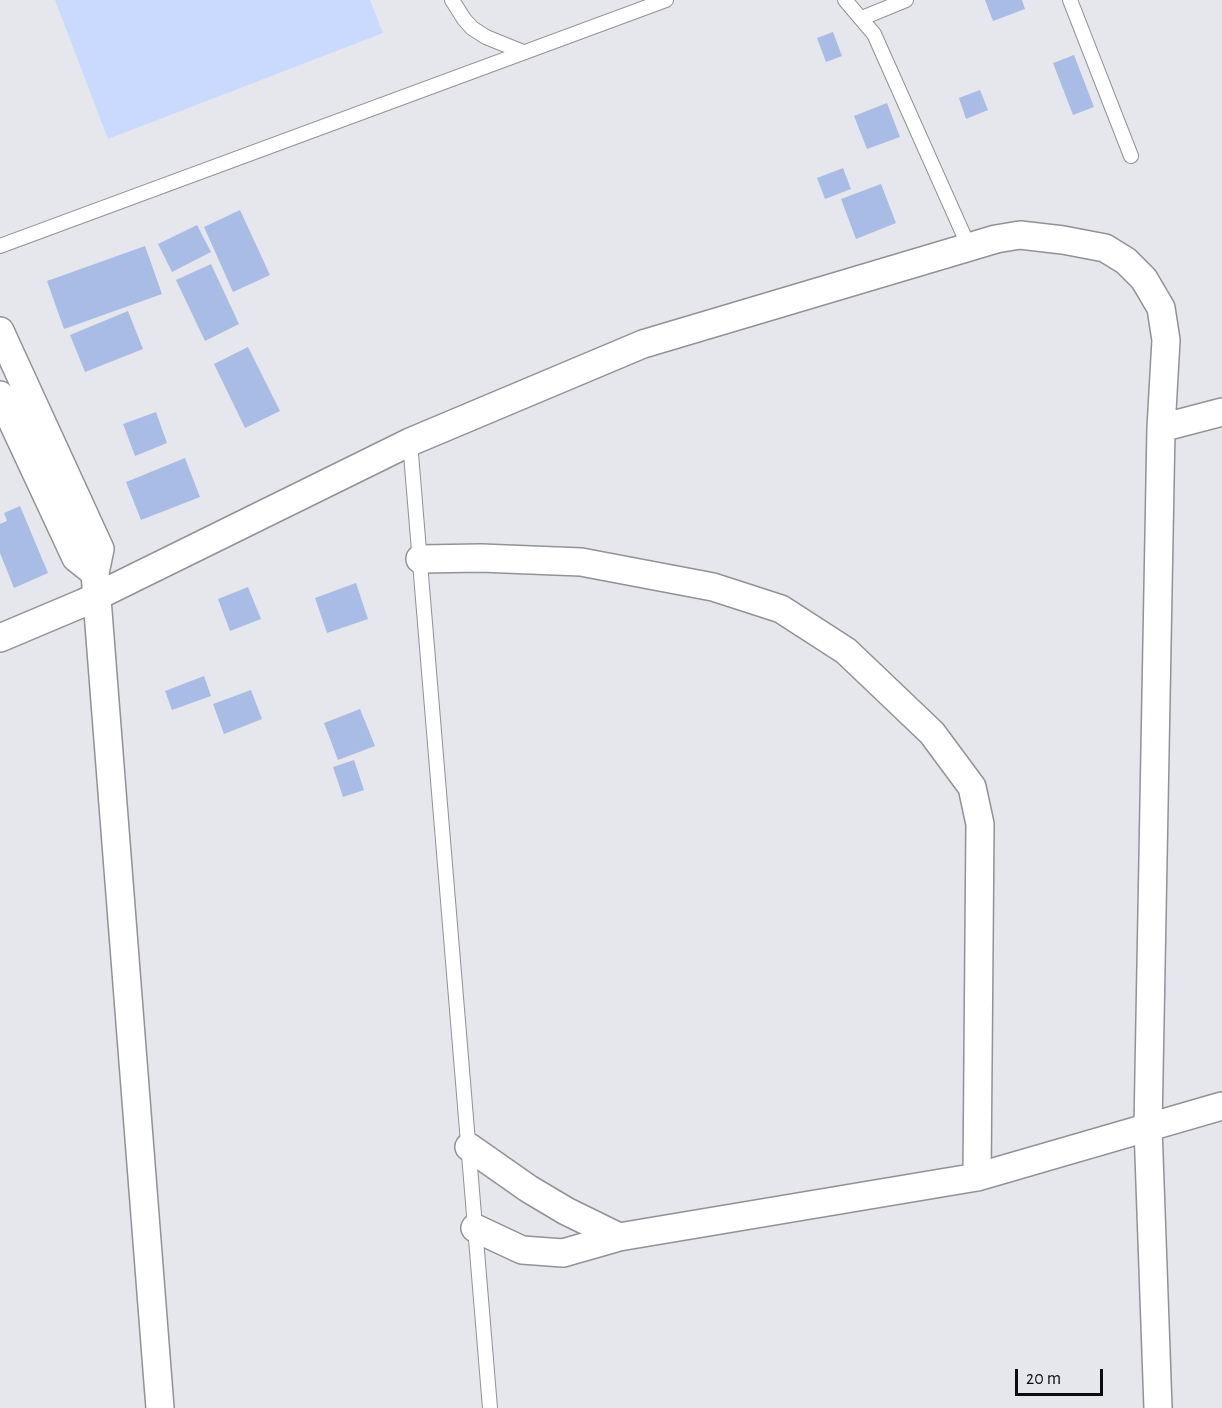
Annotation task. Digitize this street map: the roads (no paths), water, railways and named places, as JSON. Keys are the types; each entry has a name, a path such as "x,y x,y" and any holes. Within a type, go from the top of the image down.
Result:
{"street":[{"path":"0,638 92,591 410,442 644,344 996,239 1020,235 1063,240 1105,248 1126,261 1144,279 1161,308 1166,340 1161,428 1148,1127 1158,1408"},
{"path":"0,331 100,549 92,591 160,1408"},
{"path":"0,395 92,591"},
{"path":"1161,428 1222,412"},
{"path":"420,559 481,558 581,562 713,587 781,609 846,651 932,733 972,787 980,824 977,1177"},
{"path":"475,1228 522,1250 563,1254 619,1237 977,1177 1222,1106"},
{"path":"469,1147 529,1189 566,1211 619,1237"}],"lane":[{"path":"452,0 472,28 486,37 523,52"},
{"path":"0,246 666,0"},
{"path":"845,0 874,34 969,247"},
{"path":"862,18 906,0"},
{"path":"1070,0 1131,156"},
{"path":"410,442 490,1408"}]}
